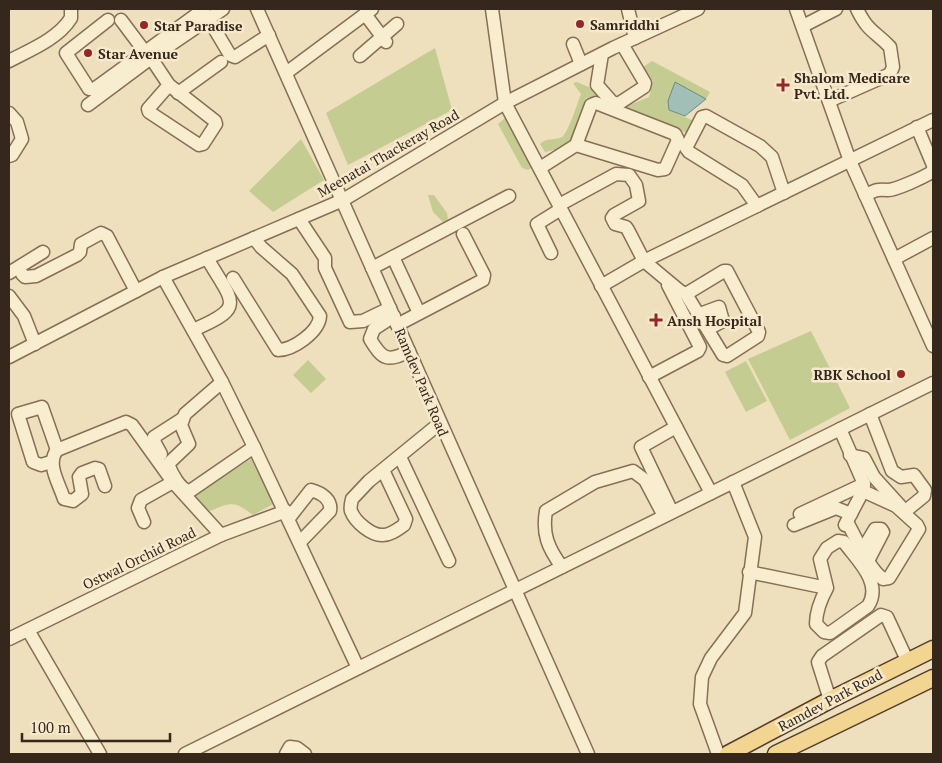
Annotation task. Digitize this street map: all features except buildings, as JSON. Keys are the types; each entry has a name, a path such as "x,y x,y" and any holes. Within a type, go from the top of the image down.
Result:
{"main road":[{"name":"Ramdev Park Road","path":"728,754 907,660 933,649"},
{"name":"Ramdev Park Road","path":"776,754 933,678"}],"street":[{"path":"9,61 44,42 60,30 71,18 71,9"},
{"path":"88,105 198,15 222,9"},
{"name":"Ramdev Park Road","path":"256,9 343,200 513,591 588,754"},
{"path":"492,9 505,103 711,493"},
{"name":"Meenatai Thackeray Road","path":"9,357 163,276 216,258 254,238 343,200 505,103 622,44 698,9"},
{"path":"796,9 850,161 894,259 928,320 933,346"},
{"path":"803,26 836,9"},
{"path":"829,101 890,74 893,67 890,47 874,35 863,22 857,9"},
{"path":"628,10 635,38"},
{"path":"286,73 368,12 384,39"},
{"path":"198,15 230,55 235,57 269,35"},
{"path":"148,55 94,89 89,89 66,53 115,20 148,55 174,89 215,121 216,124 203,144 198,146 149,112 148,109 174,89 221,62"},
{"path":"360,56 384,39 397,24"},
{"path":"572,44 581,64"},
{"path":"602,54 597,85 612,102 618,104 644,87 645,83 622,44"},
{"path":"540,168 576,146 591,105 596,103 674,134 678,140 665,169 658,170 576,146"},
{"path":"9,113 17,122 22,139 12,155 9,156"},
{"path":"756,206 742,185 689,152 686,148 702,117 706,116 760,146 772,157 784,193"},
{"path":"601,286 644,262 756,206 933,120"},
{"path":"918,128 933,165"},
{"path":"865,195 880,188 888,190 914,182 932,172 933,169"},
{"path":"551,253 537,224 560,207 616,174 629,175 636,185 639,201 612,218 615,224 628,230 644,262 686,294 700,314 723,355 727,356 758,336 759,332 727,271 724,270 686,294"},
{"path":"372,268 509,196"},
{"path":"299,219 325,258 325,268 346,317 350,322 419,313 482,280 484,275 463,234"},
{"path":"22,274 25,277 36,276 77,254 80,252 80,244 101,233 107,236 136,290"},
{"path":"233,278 278,350 308,337 320,324 320,316 292,274 261,248 254,238"},
{"path":"894,259 933,238"},
{"path":"9,273 43,252"},
{"path":"393,257 419,313"},
{"path":"193,330 219,319 229,311 231,306 216,258"},
{"path":"163,276 222,382 300,542 358,668"},
{"path":"649,377 698,351 700,348 666,280"},
{"path":"9,296 24,316 38,343"},
{"path":"700,314 718,307 723,321 708,329"},
{"path":"394,316 374,329 370,339 378,353 385,357 394,358 409,351"},
{"path":"168,464 189,444 181,425 185,414 222,382"},
{"path":"185,754 933,383"},
{"path":"51,462 41,465 33,462 18,414 42,407 57,450"},
{"path":"850,456 864,458 874,477 903,509 908,509 924,496 925,490 914,475 900,476 892,471 870,414"},
{"path":"182,419 154,437 154,443 182,487 190,491 254,447"},
{"path":"105,486 99,470 95,468 82,473 79,477 82,494 73,501 64,499 51,462 57,450 126,422 132,425 173,482 221,535"},
{"path":"383,470 406,519 404,525 390,534 382,535 367,529 352,512 352,499 357,492 383,470 400,457 440,423"},
{"path":"668,514 641,448 676,426"},
{"path":"840,429 864,488 896,506 919,529 889,578 883,579 874,572 848,520 836,508 797,520 864,488"},
{"path":"400,457 449,561"},
{"path":"562,567 548,545 543,528 546,511 595,482 633,471 645,480 668,514"},
{"path":"144,522 138,508 141,500 173,482"},
{"path":"718,754 700,704 702,677 711,658 746,613 749,572 755,537 733,482"},
{"path":"848,520 864,488"},
{"path":"287,515 311,490 330,503 330,511 300,542"},
{"name":"Ostwal Orchid Road","path":"9,639 221,535 287,515"},
{"path":"838,541 844,542 872,581 871,600 868,606 830,633 824,632 816,624 816,616 821,598 828,588 820,560 826,548 838,541"},
{"path":"749,572 828,588"},
{"path":"830,700 818,662 822,656 881,615 887,617 907,660"},
{"path":"28,630 100,754"},
{"path":"286,754 290,747 297,748 305,754"}],"green space":[{"path":"435,48 452,110 348,165 326,113"},
{"path":"652,61 710,92 706,99 675,83 669,110 696,122 689,134 622,108 649,97 653,81 643,67"},
{"path":"577,82 602,91 603,101 591,97 586,98 577,121 580,127 579,138 558,149 545,152 540,144 562,137 570,124 581,94 573,83"},
{"path":"505,118 534,166 528,170 522,168 498,124"},
{"path":"301,139 324,180 273,212 249,191"},
{"path":"428,195 434,195 447,213 448,220 444,223 433,212"},
{"path":"811,331 850,408 790,440 748,359"},
{"path":"308,360 326,379 311,393 293,375"},
{"path":"746,361 767,401 746,412 725,372"},
{"path":"251,459 275,503 253,515 242,507 233,504 210,511 190,496"}],"water":[{"path":"675,82 706,99 685,116 669,110 668,101"}],"place":[{"name":"Samriddhi","path":"580,24"},
{"name":"Star Paradise","path":"144,25"},
{"name":"Star Avenue","path":"88,53"},
{"name":"Shalom Medicare Pvt. Ltd.","path":"783,85"},
{"name":"Ansh Hospital","path":"656,320"},
{"name":"RBK School","path":"901,374"}]}
